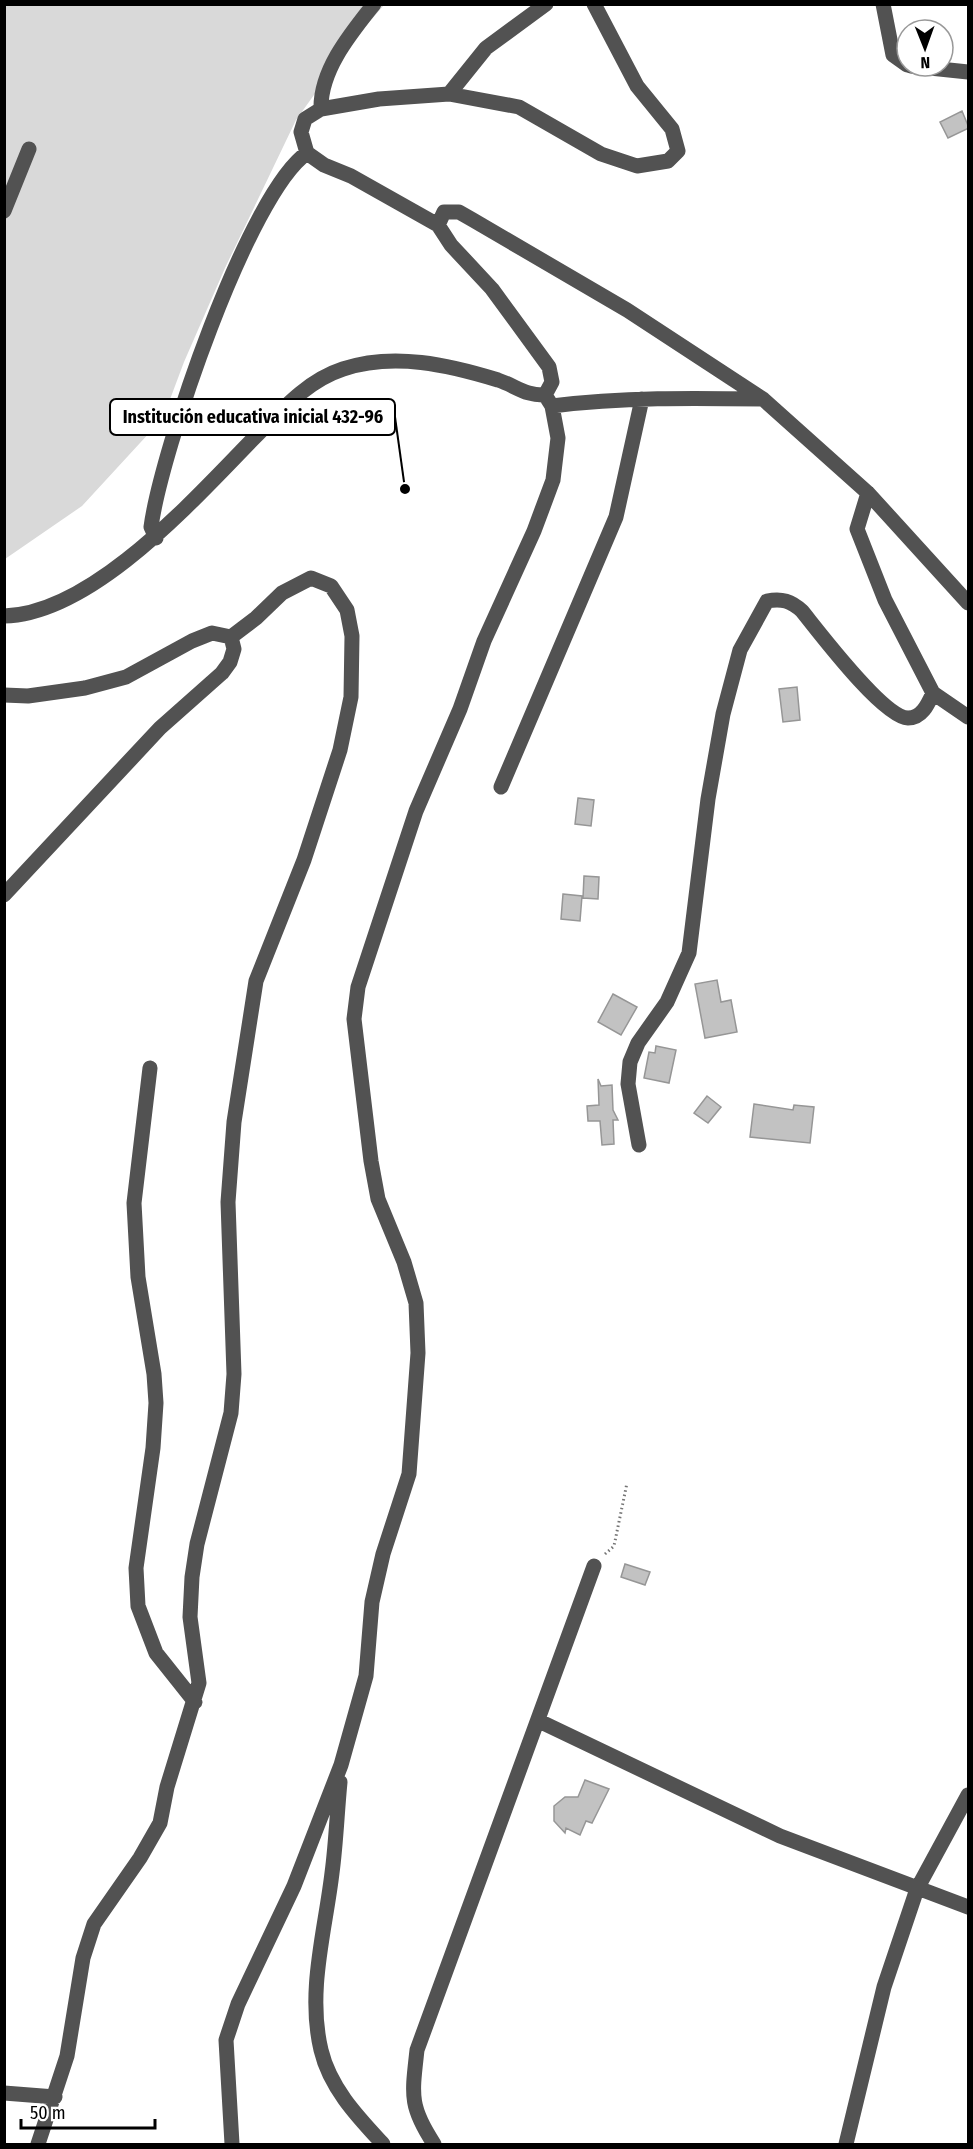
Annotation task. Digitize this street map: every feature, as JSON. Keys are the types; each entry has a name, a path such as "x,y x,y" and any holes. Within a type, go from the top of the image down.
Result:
{"street":[{"path":"321,109 321,93 345,42 374,4"},
{"path":"449,94 486,48 546,4"},
{"path":"232,2145 226,2040 238,2004 294,1886 341,1765 366,1676 372,1602 383,1554 409,1474 418,1353 416,1303 404,1262 378,1199 371,1161 354,1019 358,987 416,811 553,480 558,438 548,401 552,382 549,367 492,289 451,245 438,225 351,176 324,165 307,153 301,132 305,119 321,109 379,99 449,94 519,107 601,154 637,166 668,161 678,151 672,129 637,86 594,4"},
{"path":"883,4 895,56"},
{"path":"4,211 29,149"},
{"path":"156,538 151,527 166,456 230,279 276,189 296,161 307,153"},
{"path":"438,225 444,212 459,212 474,220 627,310 763,399 868,493 969,603"},
{"path":"4,616 26,615 56,605 156,538 299,393 340,369 371,361 413,361 470,372 511,384 529,396 548,401 763,399"},
{"path":"501,787 616,517 642,399"},
{"path":"868,493 857,529 885,600 933,693 969,717"},
{"path":"4,695 44,694 85,688 126,677 192,641 212,633 231,637 256,618 282,593 311,578 331,586 347,610 352,636 351,697 340,750 318,819 256,981 234,1122 228,1202 234,1374 231,1413 197,1544 192,1577 190,1617 199,1683 167,1787 160,1823 140,1858 94,1924 83,1958 74,2022 55,2097 38,2145"},
{"path":"639,1145 628,1084 630,1062 638,1043 667,1002 689,953 715,751 740,650 760,610 767,600 778,598 792,602 802,610 856,676 896,714 908,718 918,715 933,693"},
{"path":"4,895 160,728 222,673 230,662 234,649 231,637"},
{"path":"150,1068 134,1203 138,1276 154,1374 156,1403 153,1448 136,1568 138,1606 156,1653 195,1702"},
{"path":"434,2145 417,2118 413,2088 417,2050 594,1566"},
{"path":"539,1721 780,1836 969,1907"},
{"path":"341,1765 332,1874 315,1984 317,2022 321,2051 338,2088 354,2114 383,2145"},
{"path":"846,2145 884,1987 916,1889 969,1795"},
{"path":"4,2093 55,2097"}],"path":[{"path":"594,1566 614,1546 627,1483"}],"shaded area":[{"path":"5,5 384,5 352,42 296,120 225,268 184,362 163,418 82,506 5,559"}],"building":[{"path":"962,111 969,128 948,138 940,122"},
{"path":"797,687 800,720 783,722 779,689"},
{"path":"578,798 594,800 591,826 575,824"},
{"path":"584,876 599,877 598,899 583,898"},
{"path":"563,894 582,896 580,921 561,919"},
{"path":"717,980 721,1002 731,1000 737,1032 705,1038 695,984"},
{"path":"613,994 637,1007 621,1035 598,1022"},
{"path":"656,1046 676,1050 669,1083 644,1078 649,1052 655,1053"},
{"path":"598,1079 601,1086 612,1085 613,1110 618,1120 613,1120 614,1144 602,1145 600,1121 588,1121 587,1106 599,1105"},
{"path":"707,1096 721,1107 708,1123 694,1113"},
{"path":"754,1104 793,1110 794,1105 814,1107 810,1143 750,1137"},
{"path":"625,1564 650,1572 645,1585 621,1577"},
{"path":"585,1780 609,1789 592,1823 586,1821 580,1835 566,1828 565,1833 554,1821 554,1806 565,1797 578,1797"}],"place":[{"name":"Institución educativa inicial 432-96","path":"405,489"}]}
